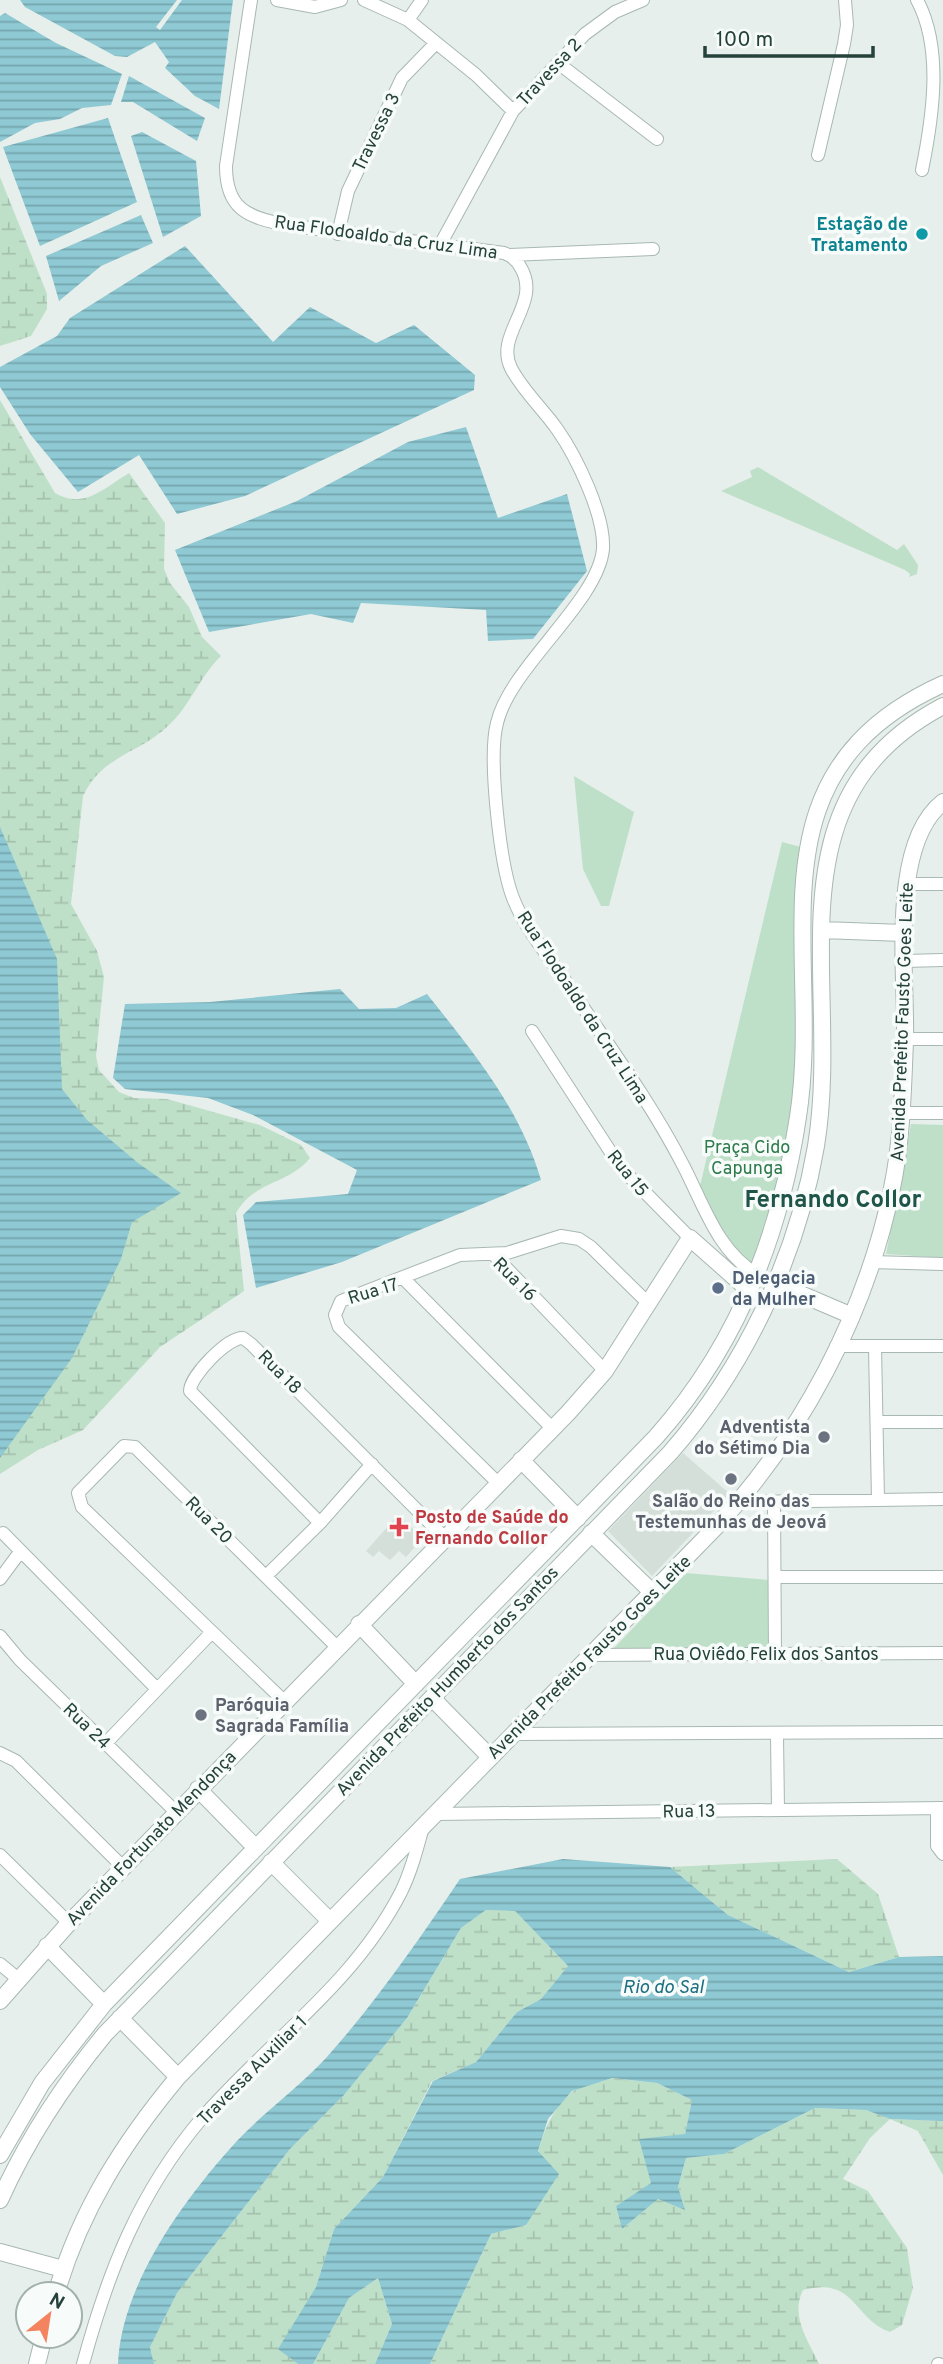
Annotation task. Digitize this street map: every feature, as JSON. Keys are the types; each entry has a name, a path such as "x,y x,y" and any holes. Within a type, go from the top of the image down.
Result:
{"street":[{"name":"Rua Flodoaldo da Cruz Lima","path":"251,0 226,166 228,196 243,209 269,221 338,234 510,255 523,271 528,289 509,343 510,366 570,449 589,493 600,529 603,551 595,574 514,690 496,724 494,758 508,880 527,925 658,1121 717,1234 738,1261 758,1275"},
{"path":"277,0 316,7 341,0"},
{"path":"364,0 408,20 513,111"},
{"path":"408,20 422,0"},
{"name":"Travessa 2","path":"440,245 513,111 596,25 615,12 643,0"},
{"path":"818,155 844,44 847,25 845,0"},
{"path":"917,0 929,15 934,34 939,88 922,170"},
{"name":"Travessa 3","path":"338,234 348,191 402,78 436,43"},
{"path":"558,63 657,139"},
{"path":"510,255 653,249"},
{"name":"Avenida Prefeito Humberto dos Santos","path":"0,2155 43,2082 104,2004 676,1414 722,1346 758,1275 780,1208 799,1115 804,1033 802,889 805,856 816,815 836,773 862,739 898,707 943,684"},
{"name":"Avenida Prefeito Humberto dos Santos","path":"0,2200 23,2153 54,2101 120,2018 690,1431 726,1378 775,1283 796,1227 817,1135 823,1075 822,930 828,850 845,800 860,773 898,733 943,706"},
{"name":"Avenida Prefeito Fausto Goes Leite","path":"60,2280 107,2172 142,2121 178,2077 739,1502 801,1416 850,1315 871,1262 892,1190 905,1039 903,933 906,884 915,848 941,805"},
{"path":"906,884 943,884"},
{"path":"822,930 903,933"},
{"path":"904,961 943,960"},
{"name":"Rua 15","path":"531,1031 621,1168 690,1238 751,1292"},
{"path":"905,1039 943,1039"},
{"path":"900,1113 943,1113"},
{"path":"493,1254 507,1254 561,1236 579,1239 591,1247 649,1304"},
{"name":"Avenida Fortunato Mendonça","path":"0,2001 17,1978 198,1789 497,1482 553,1429 605,1371 690,1238"},
{"name":"Rua 16","path":"404,1279 468,1253 493,1254 605,1371"},
{"path":"871,1262 943,1264"},
{"name":"Rua 17","path":"497,1482 336,1322 337,1307 344,1298 404,1279 553,1429"},
{"path":"775,1283 850,1315"},
{"name":"Rua 18","path":"320,1523 196,1400 190,1390 194,1377 233,1339 245,1339 444,1536"},
{"path":"836,1346 943,1346"},
{"path":"875,1348 878,1500"},
{"path":"676,1414 690,1431"},
{"path":"877,1422 943,1422"},
{"name":"Rua 20","path":"212,1632 85,1510 79,1500 79,1492 127,1446 135,1447 337,1647"},
{"path":"521,1460 578,1518"},
{"path":"266,1576 320,1523 372,1464"},
{"path":"739,1502 943,1499"},
{"path":"774,1502 775,1654"},
{"path":"3,1533 157,1689"},
{"path":"591,1533 652,1592"},
{"path":"0,1578 20,1552"},
{"path":"776,1577 943,1577"},
{"path":"359,1625 416,1684"},
{"path":"105,1744 212,1632 284,1701"},
{"name":"Rua 24","path":"0,1636 105,1744 176,1812"},
{"name":"Rua Oviêdo Felix dos Santos","path":"589,1655 943,1653"},
{"path":"432,1698 490,1757"},
{"path":"514,1734 777,1735 943,1732"},
{"path":"777,1735 778,1810"},
{"path":"0,1753 16,1761 123,1867"},
{"path":"198,1789 256,1848"},
{"path":"940,1808 937,1846 943,1854"},
{"name":"Rua 13","path":"436,1814 940,1808"},
{"name":"Travessa Auxiliar 1","path":"83,2364 113,2265 154,2186 202,2119 321,2000 379,1930 407,1880 424,1827"},
{"path":"0,1855 69,1923"},
{"path":"271,1862 329,1920"},
{"path":"47,1946 104,2004"},
{"path":"0,1964 17,1978"},
{"path":"120,2018 178,2077"},
{"path":"0,2252 63,2269"}],"shaded area":[{"path":"683,1453 730,1494 652,1576 608,1531"},
{"name":"Posto de Saúde do Fernando Collor","path":"398,1515 423,1538 406,1557 399,1551 390,1560 379,1551 373,1557 366,1551"}],"green space":[{"path":"0,177 47,294 47,309 31,336 0,346"},
{"path":"0,400 55,493 65,498 85,498 129,473 165,523 164,569 170,583 189,607 202,637 221,656 169,725 158,735 101,771 83,796 71,904 97,951 104,977 96,1056 99,1070 119,1092 134,1098 167,1099 260,1125 301,1145 310,1158 292,1173 252,1194 236,1213 244,1291 160,1347 83,1430 38,1450 0,1474"},
{"path":"758,467 897,550 904,544 918,565 917,574 909,577 910,574 905,570 721,491 752,477 750,471"},
{"path":"574,776 634,812 609,906 601,906 583,869"},
{"name":"Praça Cido Capunga","path":"782,842 801,847 795,897 795,1114 773,1214 752,1266 743,1277 714,1229 699,1190"},
{"path":"911,1124 943,1125 943,1258 886,1254"},
{"path":"686,1573 769,1580 771,1649 613,1649"},
{"path":"837,1859 878,1894 899,1957 849,1972 728,1915 670,1867"},
{"path":"486,1910 515,1911 568,1966 541,1999 517,2012 476,2062 432,2081 383,2177 334,2229 316,2287 279,2349 298,2364 154,2364 150,2347 177,2293 290,2149 344,2095 407,2018 461,1928"},
{"path":"612,2078 657,2083 692,2100 685,2134 651,2184 616,2206 622,2229 658,2199 684,2209 678,2187 686,2158 724,2154 815,2108 866,2110 890,2119 870,2138 843,2179 868,2191 907,2248 913,2288 902,2325 890,2332 868,2318 844,2293 820,2287 803,2290 798,2309 802,2328 819,2364 430,2364 491,2234 526,2225 534,2172 549,2121 575,2090"},
{"path":"890,2119 943,2121 943,2175 918,2131"},
{"path":"378,2278 392,2324 375,2364 313,2364 349,2298"}],"water":[{"path":"20,0 177,0 156,27 160,30 182,0 233,0 219,109 195,96 165,68 169,62 155,42 127,57 115,56 25,7"},
{"path":"5,13 56,43 122,74 111,105 82,108 60,119 35,123 0,142 0,16"},
{"path":"129,76 205,118 197,141 133,102 121,102"},
{"path":"108,118 137,202 40,246 3,147"},
{"path":"142,132 196,161 201,216 163,237 131,136"},
{"path":"141,215 153,243 101,266 59,301 46,256"},
{"path":"185,246 273,342 310,307 376,343 414,325 475,375 474,390 245,496 177,514 139,455 78,492 30,434 0,387 0,367 57,336 70,318"},
{"path":"466,427 498,518 567,494 587,571 533,639 488,641 486,610 361,603 353,623 311,614 209,632 175,550 297,501 408,442"},
{"path":"0,827 57,959 62,1089 87,1120 138,1163 181,1193 132,1222 121,1259 72,1358 0,1458"},
{"path":"340,989 359,1009 396,1008 427,994 478,1059 508,1105 532,1154 541,1180 342,1262 256,1288 243,1215 256,1202 348,1194 357,1170 253,1115 208,1098 125,1089 113,1078 125,1004 210,1002"},
{"name":"Rio do Sal","path":"563,1859 670,1867 728,1915 849,1972 899,1957 943,1956 943,2121 890,2119 866,2110 815,2108 724,2154 686,2158 678,2187 685,2210 658,2199 622,2229 616,2206 651,2183 639,2139 685,2134 692,2100 657,2083 612,2078 572,2091 548,2119 538,2151 559,2174 526,2225 491,2234 430,2364 375,2364 392,2324 378,2278 349,2298 313,2364 298,2364 278,2349 316,2287 334,2229 383,2177 433,2081 476,2062 517,2012 541,1999 568,1966 515,1911 486,1910 461,1928 407,2018 344,2095 290,2149 177,2293 150,2347 154,2364 118,2364 130,2304 143,2274 177,2216 236,2142 315,2069 344,2037 396,1971 460,1879"}],"place":[{"name":"Estação de Tratamento","path":"922,234"},
{"name":"Delegacia da Mulher","path":"718,1288"},
{"name":"Adventista do Sétimo Dia","path":"824,1437"},
{"name":"Salão do Reino das Testemunhas de Jeová","path":"731,1479"},
{"name":"Posto de Saúde do Fernando Collor","path":"399,1527"},
{"name":"Paróquia Sagrada Família","path":"201,1715"}],"district":[{"name":"Fernando Collor","path":"833,1199"}]}
